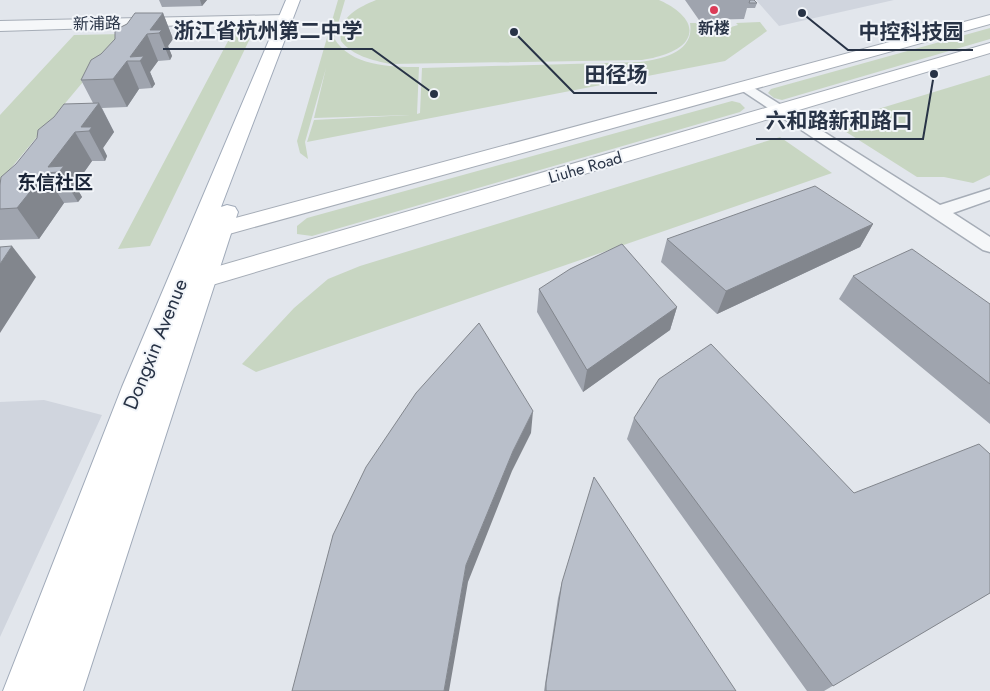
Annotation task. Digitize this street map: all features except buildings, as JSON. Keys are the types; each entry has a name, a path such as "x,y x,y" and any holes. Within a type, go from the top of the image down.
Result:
{"main road":[{"name":"Dongxin Avenue","path":"63,691 192,282 198,238 293,0"},
{"name":"Dongxin Avenue","path":"23,691 137,387 221,229 307,0"},
{"name":"Liuhe Road","path":"198,238 221,229 990,19"},
{"name":"Liuhe Road","path":"192,282 990,48"}],"street":[{"name":"新浦路","path":"0,26 285,20"},
{"path":"746,87 990,246"},
{"path":"939,212 990,194"}],"shaded area":[{"path":"756,0 894,0 779,26"},
{"path":"44,400 102,415 0,637 0,402"}],"green space":[{"path":"338,0 345,0 334,38 341,47 350,54 372,63 419,67 417,114 420,113 422,68 640,62 667,56 682,47 690,33 690,23 696,23 703,35 738,25 736,23 760,22 767,31 725,61 307,142 314,120 410,115 314,118 326,68 305,142 308,159 300,153 297,141"},
{"path":"376,0 659,0 671,6 683,16 689,27 689,34 686,41 672,52 642,60 390,64 357,54 341,41 342,26 345,20 356,10"},
{"path":"236,26 256,26 150,246 118,249"},
{"path":"990,28 990,39 782,100 774,98 768,93 771,89"},
{"path":"123,34 0,181 0,115 74,35"},
{"path":"990,75 990,175 973,183 944,177 917,177 832,123"},
{"path":"732,101 740,103 745,108 740,112 312,236 297,234 297,226 307,218"},
{"path":"780,137 832,173 256,372 242,364 294,308 328,279 360,266"}],"place":[{"name":"新楼","path":"714,10"},
{"name":"中控科技园","path":"802,13"},
{"name":"田径场","path":"514,32"},
{"name":"六和路新和路口","path":"934,74"},
{"name":"浙江省杭州第二中学","path":"434,94"}],"district":[{"name":"东信社区","path":"55,182"}]}
